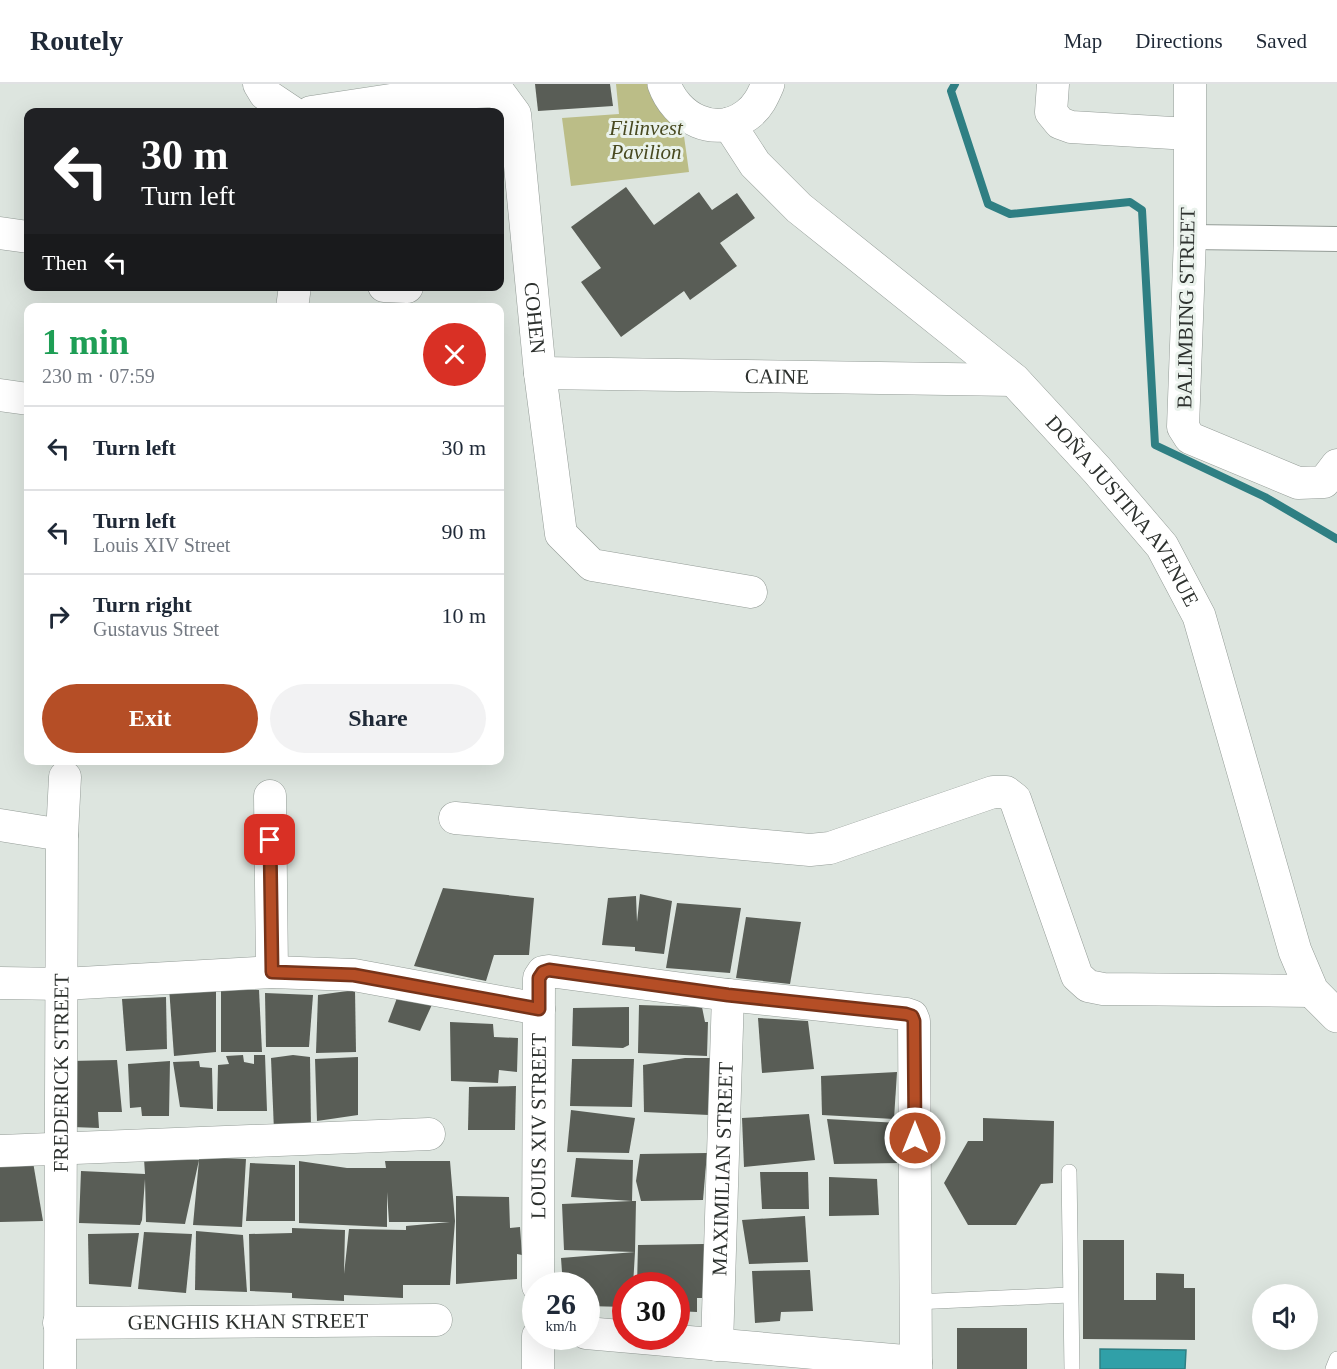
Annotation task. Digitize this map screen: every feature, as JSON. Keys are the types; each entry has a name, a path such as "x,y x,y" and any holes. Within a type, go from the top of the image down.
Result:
{"street":[{"path":"259,84 265,94 286,108"},
{"path":"664,84 669,97 680,111 694,121 711,125 729,124 747,116 760,101 768,84"},
{"path":"1053,84 1051,112 1060,123 1071,127 1188,134"},
{"name":"BALIMBING STREET","path":"1190,84 1188,134 1190,237 1183,427 1190,438 1298,483 1324,482 1337,465"},
{"name":"COHEN","path":"338,108 431,94 498,91 515,114 540,373 561,534 592,565 751,592"},
{"name":"DOÑA JUSTINA AVENUE","path":"729,124 755,164 799,208 1014,380 1097,470 1162,546 1199,616 1295,951 1312,991 1337,1016"},
{"path":"0,233 24,236"},
{"path":"1190,237 1337,239"},
{"name":"CAINE","path":"540,373 1014,380"},
{"path":"0,394 24,398"},
{"name":"FREDERICK STREET","path":"60,1369 62,835 65,777"},
{"path":"455,818 810,849 830,848 993,792 1006,792 1015,800 1077,976 1088,986 1103,989 1312,991"},
{"path":"270,796 272,972"},
{"path":"0,825 62,835"},
{"name":"LOUIS XIV STREET","path":"538,1272 539,978 543,972 549,970 728,995"},
{"path":"0,983 63,984 272,972 354,975 539,1009"},
{"path":"600,1334 916,1366 914,1021 912,1016 728,995"},
{"name":"MAXIMILIAN STREET","path":"717,1345 728,995"},
{"path":"0,1151 429,1134"},
{"name":"GENGHIS KHAN STREET","path":"59,1323 436,1320"},
{"path":"538,1350 538,1369"}],"lane":[{"path":"1069,1172 1069,1295 1072,1369"},
{"path":"915,1302 1069,1295"},
{"path":"1333,1369 1337,1359"}],"green space":[{"name":"Filinvest Pavilion","path":"616,84 658,84 683,129 689,172 571,186 562,118 619,114"}],"water":[{"path":"1100,1349 1186,1350 1185,1369 1100,1369"}],"building":[{"path":"535,84 610,84 613,106 538,111"},
{"path":"626,187 654,225 699,192 712,210 737,193 755,218 720,243 737,266 690,300 684,291 621,337 581,282 601,268 571,227"},
{"path":"443,888 534,898 529,955 494,955 486,981 414,966"},
{"path":"640,894 672,901 664,954 635,951 635,947 602,945 608,898 636,896 637,922"},
{"path":"677,903 741,908 730,973 666,968"},
{"path":"746,917 801,922 790,984 736,978"},
{"path":"216,984 216,1052 174,1056 169,987"},
{"path":"221,989 259,990 262,1052 221,1052"},
{"path":"355,990 356,1052 316,1053 318,995"},
{"path":"400,990 435,998 420,1031 388,1022"},
{"path":"265,993 313,995 309,1047 266,1047"},
{"path":"166,997 167,1049 126,1051 122,999"},
{"path":"639,1005 702,1007 705,1022 708,1022 707,1056 638,1053"},
{"path":"629,1007 629,1045 623,1048 572,1046 573,1008"},
{"path":"758,1018 808,1021 814,1069 762,1073"},
{"path":"450,1022 493,1024 494,1037 518,1038 517,1072 499,1070 498,1083 451,1081"},
{"path":"243,1055 244,1062 254,1064 254,1055 265,1055 267,1111 217,1111 218,1065 229,1064 226,1056"},
{"path":"293,1055 310,1057 311,1128 274,1131 271,1058"},
{"path":"358,1057 358,1115 317,1121 315,1059"},
{"path":"685,1058 713,1058 709,1115 644,1112 643,1065"},
{"path":"572,1059 634,1059 632,1107 570,1106"},
{"path":"117,1060 122,1112 98,1112 99,1128 72,1127 70,1061"},
{"path":"170,1061 169,1116 142,1116 141,1107 130,1108 128,1064"},
{"path":"199,1061 200,1067 212,1068 213,1109 180,1107 173,1062"},
{"path":"897,1072 894,1119 822,1115 821,1076"},
{"path":"516,1086 515,1130 468,1130 469,1087"},
{"path":"571,1110 635,1118 629,1153 567,1152"},
{"path":"809,1114 815,1160 744,1167 742,1118"},
{"path":"983,1118 1054,1121 1053,1183 1041,1184 1016,1225 968,1225 944,1183 968,1141 983,1141"},
{"path":"827,1119 899,1123 901,1163 834,1164"},
{"path":"707,1153 703,1200 641,1201 636,1181 640,1154"},
{"path":"199,1157 246,1159 242,1227 193,1225"},
{"path":"576,1158 633,1160 632,1201 571,1197"},
{"path":"144,1159 199,1160 185,1224 146,1222 145,1179 140,1225 79,1223 81,1171 145,1174"},
{"path":"299,1161 347,1168 386,1168 385,1161 450,1161 455,1221 450,1285 403,1285 403,1298 344,1295 344,1301 292,1298 292,1293 250,1291 249,1234 292,1233 292,1228 345,1230 344,1274 349,1229 406,1230 406,1226 450,1222 389,1222 387,1192 387,1227 299,1223"},
{"path":"33,1162 43,1221 0,1222 0,1165"},
{"path":"250,1163 295,1165 295,1221 246,1221"},
{"path":"760,1172 808,1172 809,1209 762,1209"},
{"path":"829,1177 877,1179 879,1215 829,1216"},
{"path":"456,1196 509,1197 510,1228 520,1227 522,1255 517,1254 517,1279 456,1284"},
{"path":"636,1201 635,1252 564,1250 562,1204"},
{"path":"805,1216 808,1262 749,1264 742,1220"},
{"path":"196,1231 243,1235 247,1292 195,1290"},
{"path":"144,1232 192,1234 186,1293 138,1289"},
{"path":"139,1233 131,1287 89,1284 88,1234"},
{"path":"1083,1240 1124,1240 1124,1300 1156,1300 1156,1273 1184,1274 1184,1288 1195,1288 1195,1340 1083,1339"},
{"path":"704,1244 706,1298 697,1298 697,1312 690,1312 690,1272 637,1272 638,1245"},
{"path":"635,1252 634,1272 612,1272 612,1307 600,1306 600,1272 562,1272 561,1258"},
{"path":"810,1270 813,1311 781,1312 780,1321 755,1323 752,1271"},
{"path":"957,1328 1027,1328 1027,1369 957,1369"}],"waterway":[{"path":"955,84 951,91 988,204 1010,214 1130,202 1142,210 1155,445 1265,497 1337,539"}],"route":[{"path":"270,840 272,972 354,975 539,1009 539,978 543,972 549,970 728,995 906,1014 912,1016 914,1021 915,1138"}]}
